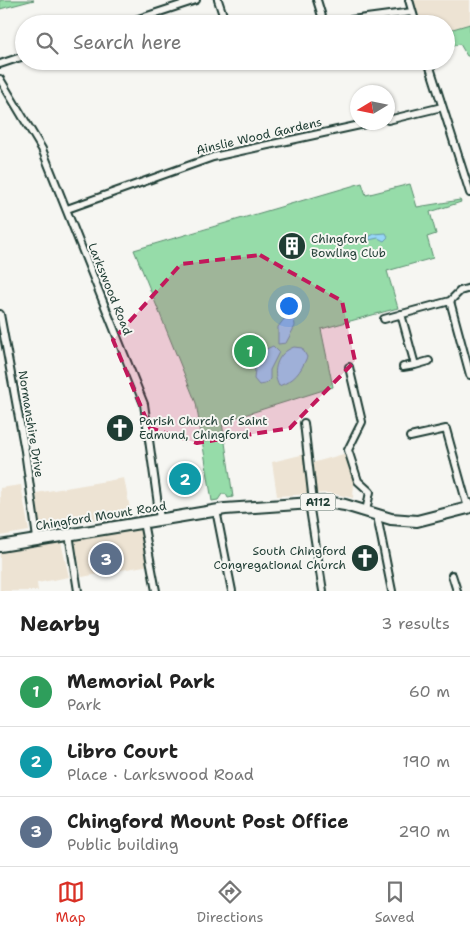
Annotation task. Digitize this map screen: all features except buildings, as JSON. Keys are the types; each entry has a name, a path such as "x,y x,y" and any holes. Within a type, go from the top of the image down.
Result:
{"main road":[{"name":"Chingford Mount Road","path":"0,546 37,538 216,510 311,502 337,503 377,516 417,522 469,507"}],"street":[{"path":"150,15 196,0"},
{"path":"218,0 223,15"},
{"path":"317,0 321,15"},
{"path":"409,0 413,15"},
{"path":"388,15 412,12"},
{"path":"0,64 15,59"},
{"path":"431,70 470,193"},
{"name":"Larkswood Road","path":"0,79 42,149 144,404 160,520"},
{"path":"395,118 442,108"},
{"name":"Ainslie Wood Gardens","path":"67,209 213,157 350,127"},
{"path":"462,171 470,169"},
{"path":"384,319 450,301 460,291 470,288"},
{"path":"450,301 470,375"},
{"name":"Normanshire Drive","path":"0,314 25,451 37,538"},
{"path":"401,314 415,365"},
{"path":"403,367 429,361"},
{"path":"349,367 362,422 348,450 358,481 370,492 366,511"},
{"path":"304,423 311,502 323,591"},
{"path":"410,437 446,429 469,507"},
{"path":"216,510 232,591"},
{"path":"377,516 392,591"},
{"path":"143,522 156,591"},
{"path":"69,534 78,591"},
{"path":"452,575 457,591"}],"highlighted area":[{"path":"260,255 342,301 355,361 290,428 197,443 150,428 113,340 181,264"}],"shaded area":[{"path":"414,0 470,0 470,24 455,28 455,15 418,15"},
{"path":"309,453 312,463 347,453 354,484 353,498 329,493 277,496 272,462"},
{"path":"124,478 130,509 102,519 40,528 36,493"},
{"path":"21,485 29,531 0,536 0,488"},
{"path":"142,524 150,565 82,577 74,537"},
{"path":"61,542 69,577 37,583 38,591 0,591 0,553"}],"green space":[{"path":"0,0 34,0 0,9"},
{"path":"470,24 470,56 467,56 460,44 455,45 455,28"},
{"path":"362,183 366,195 410,184 417,207 460,200 461,202 430,212 436,234 427,237 433,258 387,271 398,308 321,329 333,387 222,422 233,497 228,498 226,494 222,494 218,500 212,501 196,403 134,250"}],"water":[{"path":"386,233 388,237 384,241 378,238 369,240 369,237 374,234"},
{"path":"288,314 294,317 295,326 286,343 278,344 278,327"},
{"path":"273,346 279,352 270,370 270,379 265,384 259,385 254,379 255,369 264,350"},
{"path":"294,347 302,348 307,357 296,375 279,386 276,374 277,363 283,354"}],"place":[{"name":"Chingford Bowling Club","path":"292,246"},
{"name":"Memorial Park","path":"250,351"},
{"name":"Parish Church of Saint Edmund, Chingford","path":"120,428"},
{"name":"Libro Court","path":"185,479"},
{"name":"South Chingford Congregational Church","path":"365,558"},
{"name":"Chingford Mount Post Office","path":"106,559"}]}
